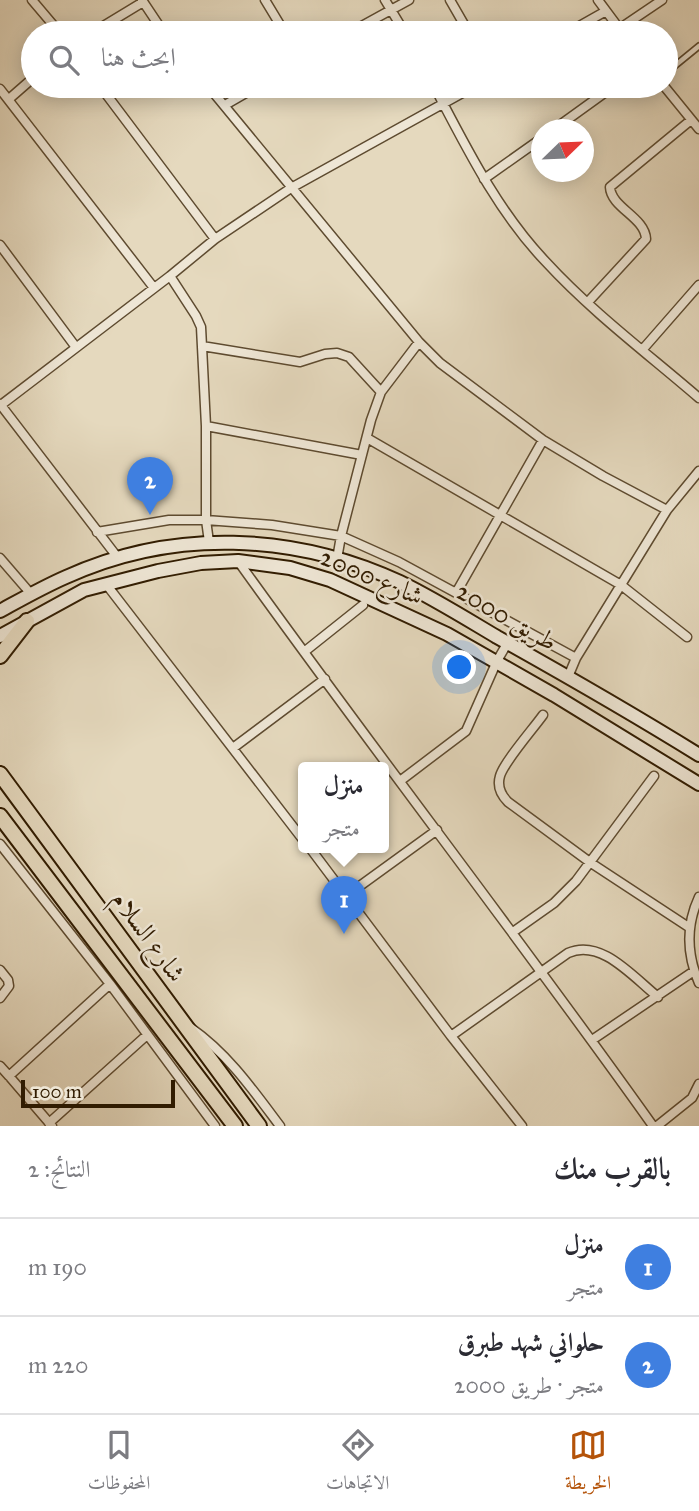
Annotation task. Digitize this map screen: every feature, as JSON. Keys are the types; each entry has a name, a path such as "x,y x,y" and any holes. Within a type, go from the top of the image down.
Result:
{"highway":[{"path":"0,656 27,621"},
{"path":"0,764 12,791"},
{"name":"شارع السلام","path":"0,774 260,1126"},
{"name":"شارع السلام","path":"0,816 235,1126"}],"street":[{"path":"32,0 50,21"},
{"path":"265,0 278,21"},
{"path":"385,0 398,21"},
{"path":"370,21 409,0"},
{"path":"450,0 462,21"},
{"path":"598,0 614,21"},
{"path":"634,21 662,0"},
{"path":"111,21 143,1 156,21"},
{"path":"588,21 606,11"},
{"path":"9,99 21,88"},
{"path":"0,89 155,288"},
{"path":"109,98 215,239"},
{"path":"219,98 419,342 440,363 543,440 667,510"},
{"path":"225,105 237,98"},
{"path":"440,98 484,179 545,262 587,302 699,398"},
{"path":"118,558 0,405 155,288 215,239 291,188 454,98"},
{"path":"568,119 597,98"},
{"path":"674,98 699,128"},
{"path":"587,302 646,239 644,230 611,195 610,187 691,120"},
{"path":"484,179 531,145"},
{"path":"0,244 75,346"},
{"path":"170,276 197,316 201,327 206,426 206,520 209,542"},
{"path":"642,349 699,285"},
{"path":"337,559 362,455 381,392 419,342"},
{"path":"202,346 300,362 337,353 349,357 381,392"},
{"path":"206,426 362,455"},
{"path":"367,438 621,585 687,637"},
{"path":"456,593 543,440"},
{"path":"568,677 576,658 667,510 699,471"},
{"path":"97,532 169,520 206,520 272,525 341,536 399,562 576,658"},
{"name":"طريق 2000","path":"0,611 68,576 118,558 171,546 209,542 256,542 293,548 337,559 400,582 508,642 699,755"},
{"path":"0,558 31,594"},
{"path":"238,561 387,762"},
{"name":"شارع 2000","path":"0,636 84,590 106,584 201,563 238,561 290,568 330,580 447,634 497,661 699,784"},
{"path":"106,584 298,833"},
{"path":"303,652 363,605"},
{"path":"400,780 466,731 508,642"},
{"path":"233,748 325,679"},
{"path":"543,715 501,771 500,790 508,802 591,863 690,928"},
{"path":"389,765 655,1126 692,1098 699,1084"},
{"path":"513,932 554,903 591,863 653,776"},
{"path":"346,896 437,830"},
{"path":"0,844 110,984 215,1126"},
{"path":"314,853 522,1126"},
{"path":"699,897 690,928 690,950 699,984"},
{"path":"451,1036 574,950 593,949 605,955 658,997"},
{"path":"0,971 9,986 0,998"},
{"path":"592,1040 694,971"},
{"path":"9,1076 110,984"},
{"path":"181,1020 210,1041 237,1069 280,1126"},
{"path":"0,1066 50,1124 147,1035"}],"lane":[{"path":"678,63 699,46"}],"place":[{"name":"حلواني شهد طبرق","path":"150,515"},
{"name":"منزل","path":"344,934"}]}
